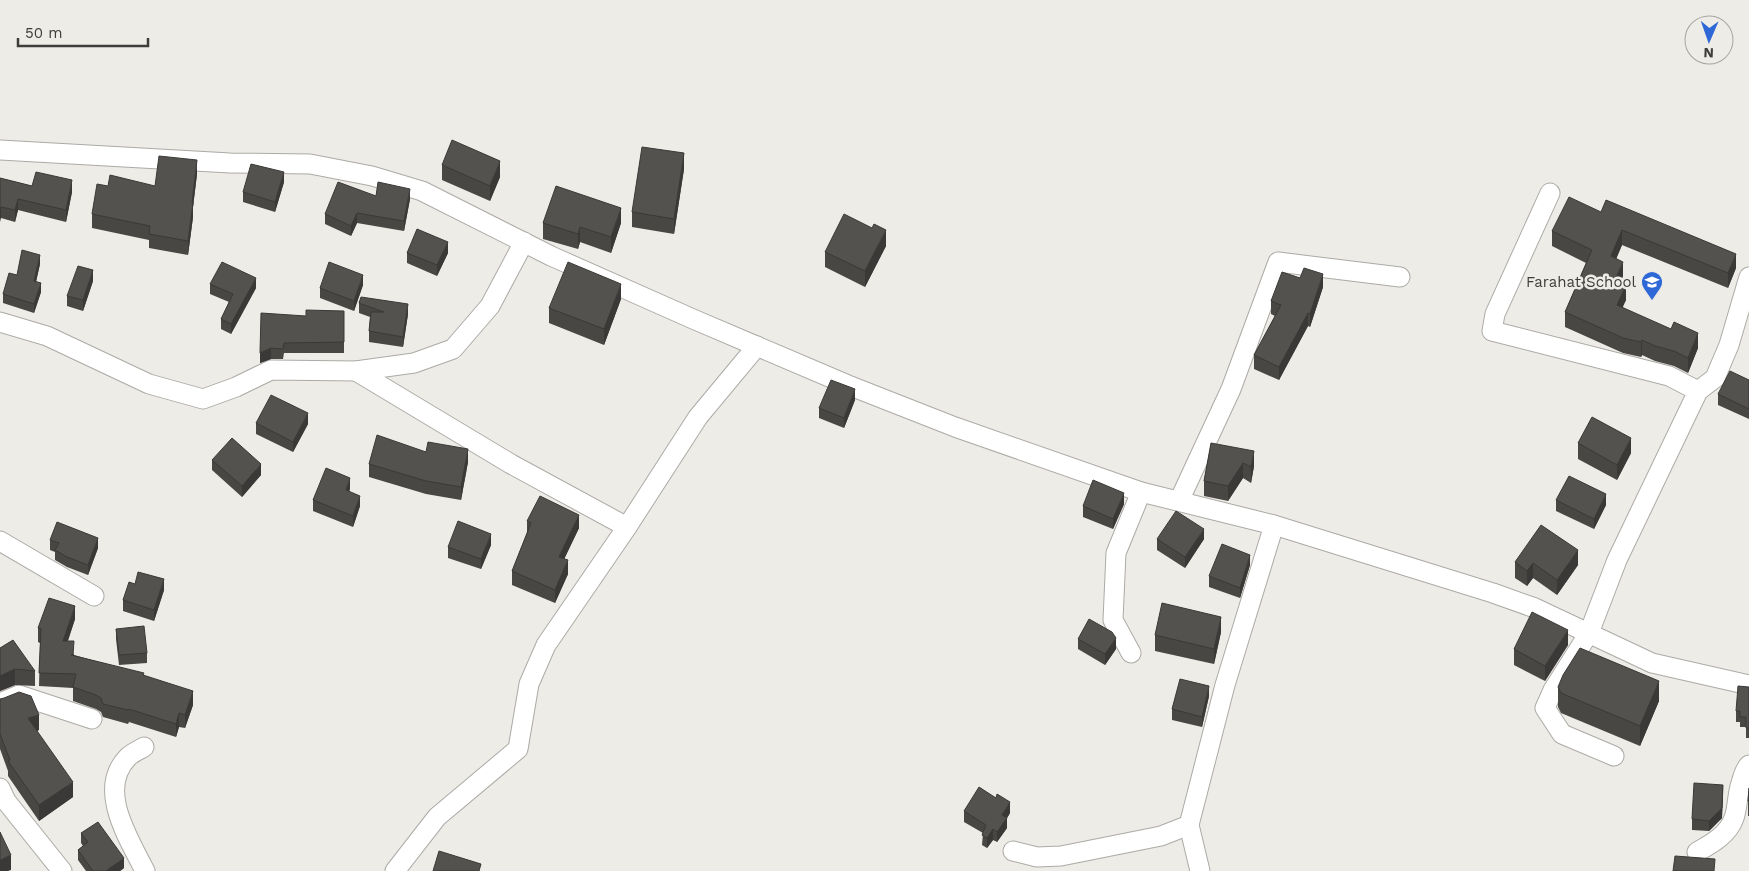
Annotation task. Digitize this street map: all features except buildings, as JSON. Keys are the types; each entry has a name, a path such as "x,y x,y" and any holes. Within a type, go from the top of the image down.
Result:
{"street":[{"path":"0,150 230,163 310,164 372,176 422,191 551,256 848,385 946,423 1141,492 1274,524 1493,593 1535,608 1652,663 1749,685"},
{"path":"1550,193 1495,314 1492,330 1669,376 1698,391"},
{"path":"0,322 47,336 149,384 203,399 236,387 271,370 356,372 414,363 453,349 490,306 524,242"},
{"path":"1179,501 1231,389 1278,262 1400,277"},
{"path":"1614,756 1562,734 1545,708 1553,690 1589,633 1617,560 1698,391 1714,378 1718,370 1729,345 1749,277"},
{"path":"395,871 437,817 518,749 530,684 546,645 627,527 698,417 757,346"},
{"path":"356,372 511,464 627,527"},
{"path":"1131,653 1113,620 1116,553 1141,492"},
{"path":"1200,871 1190,826 1225,685 1274,524"},
{"path":"0,541 94,596"},
{"path":"0,704 19,695 92,719"},
{"path":"144,748 129,756 118,770 114,786 120,818 145,871"},
{"path":"1696,852 1713,844 1724,834 1734,818 1738,792 1749,765"},
{"path":"0,788 6,801 62,871"},
{"path":"1013,851 1037,857 1061,856 1162,836 1190,826"},
{"path":"42,846 48,871"}],"place":[{"name":"Farahat School","path":"1652,301"}]}
